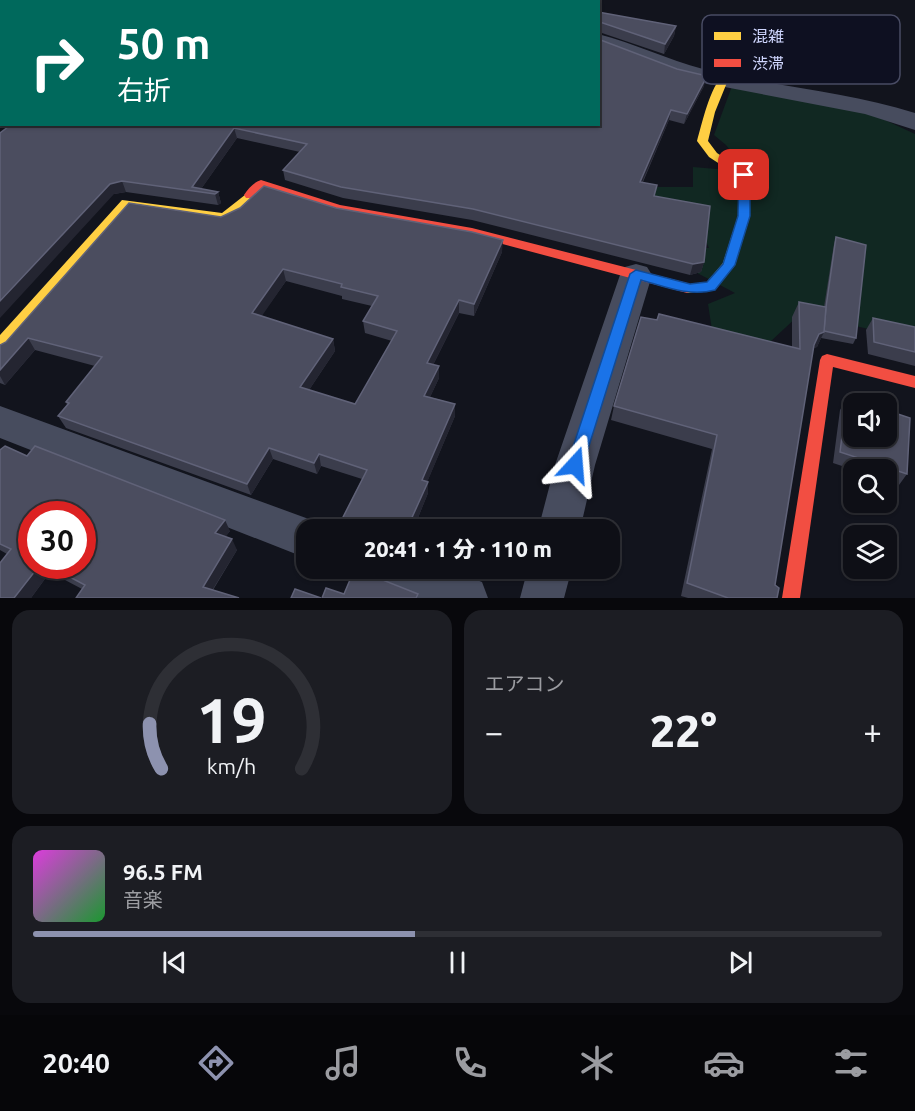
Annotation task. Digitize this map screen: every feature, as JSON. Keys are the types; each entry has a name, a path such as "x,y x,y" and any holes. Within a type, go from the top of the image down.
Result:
{"street":[{"path":"600,42 621,47 702,76"},
{"path":"0,344 126,203 224,217 237,208 261,183 338,209 472,232 690,289 711,286 729,265 744,216 744,175 713,155 702,141 721,84"},
{"path":"745,84 870,107 915,122"},
{"path":"562,519 575,465 636,274"},
{"path":"791,598 827,360 915,382"},
{"path":"0,422 296,534"},
{"path":"417,579 466,598"},
{"path":"542,598 547,579"}],"green space":[{"path":"732,86 874,115 915,134 915,339 800,314 770,342 712,330 708,304 735,293 665,256 672,246 709,248 694,216 655,208 647,187 693,187 693,167 728,170 743,166 726,145 714,135"}],"building":[{"path":"600,12 676,26 665,44 600,22"},
{"path":"600,40 677,69 702,75 703,84 687,114 671,110 640,182 657,185 654,196 710,206 704,262 693,264 473,209 341,187 283,170 307,144 234,128 192,187 218,192 215,194 122,181 110,184 0,301 0,133 9,126 600,126"},
{"path":"264,186 336,208 472,232 503,240 474,304 459,300 427,363 439,366 424,396 455,404 422,480 428,482 411,519 342,519 367,470 319,454 314,463 269,448 247,484 58,416 69,403 66,402 102,357 28,338 0,370 0,345 6,342 129,203 221,217 240,208","holes":["283,269 342,284 341,287 378,296 363,321 397,331 355,404 300,387 333,339 252,313"]},
{"path":"836,237 866,245 856,338 824,331"},
{"path":"799,302 826,307 824,332 819,334 814,345 775,585 779,588 777,598 728,598 687,583 717,435 614,406 641,317 657,320 659,314 800,349"},
{"path":"873,318 915,327 915,352 874,342"},
{"path":"897,414 910,418 907,474 897,471 897,459 861,459 840,452 843,429 843,447 897,447"},
{"path":"5,446 27,456 35,446 225,520 215,533 232,539 203,587 239,598 76,598 85,585 74,579 96,579 96,501 18,501 18,579 29,579 14,598 0,598 0,563 11,549 0,544 0,450"},
{"path":"350,579 380,579 418,594 416,598 322,598 326,588 344,594"},
{"path":"295,589 321,598 291,598"}],"traffic: slow":[{"path":"687,288 711,286 729,265 744,216 744,175 713,155 702,141 721,84"},
{"path":"0,344 126,203 224,217 250,195"}],"traffic: jam":[{"path":"250,195 261,184 338,209 472,232 687,288"},
{"path":"791,598 827,360 915,382"}],"route":[{"path":"575,465 636,274 690,289 711,286 729,265 744,216 744,175"}]}
